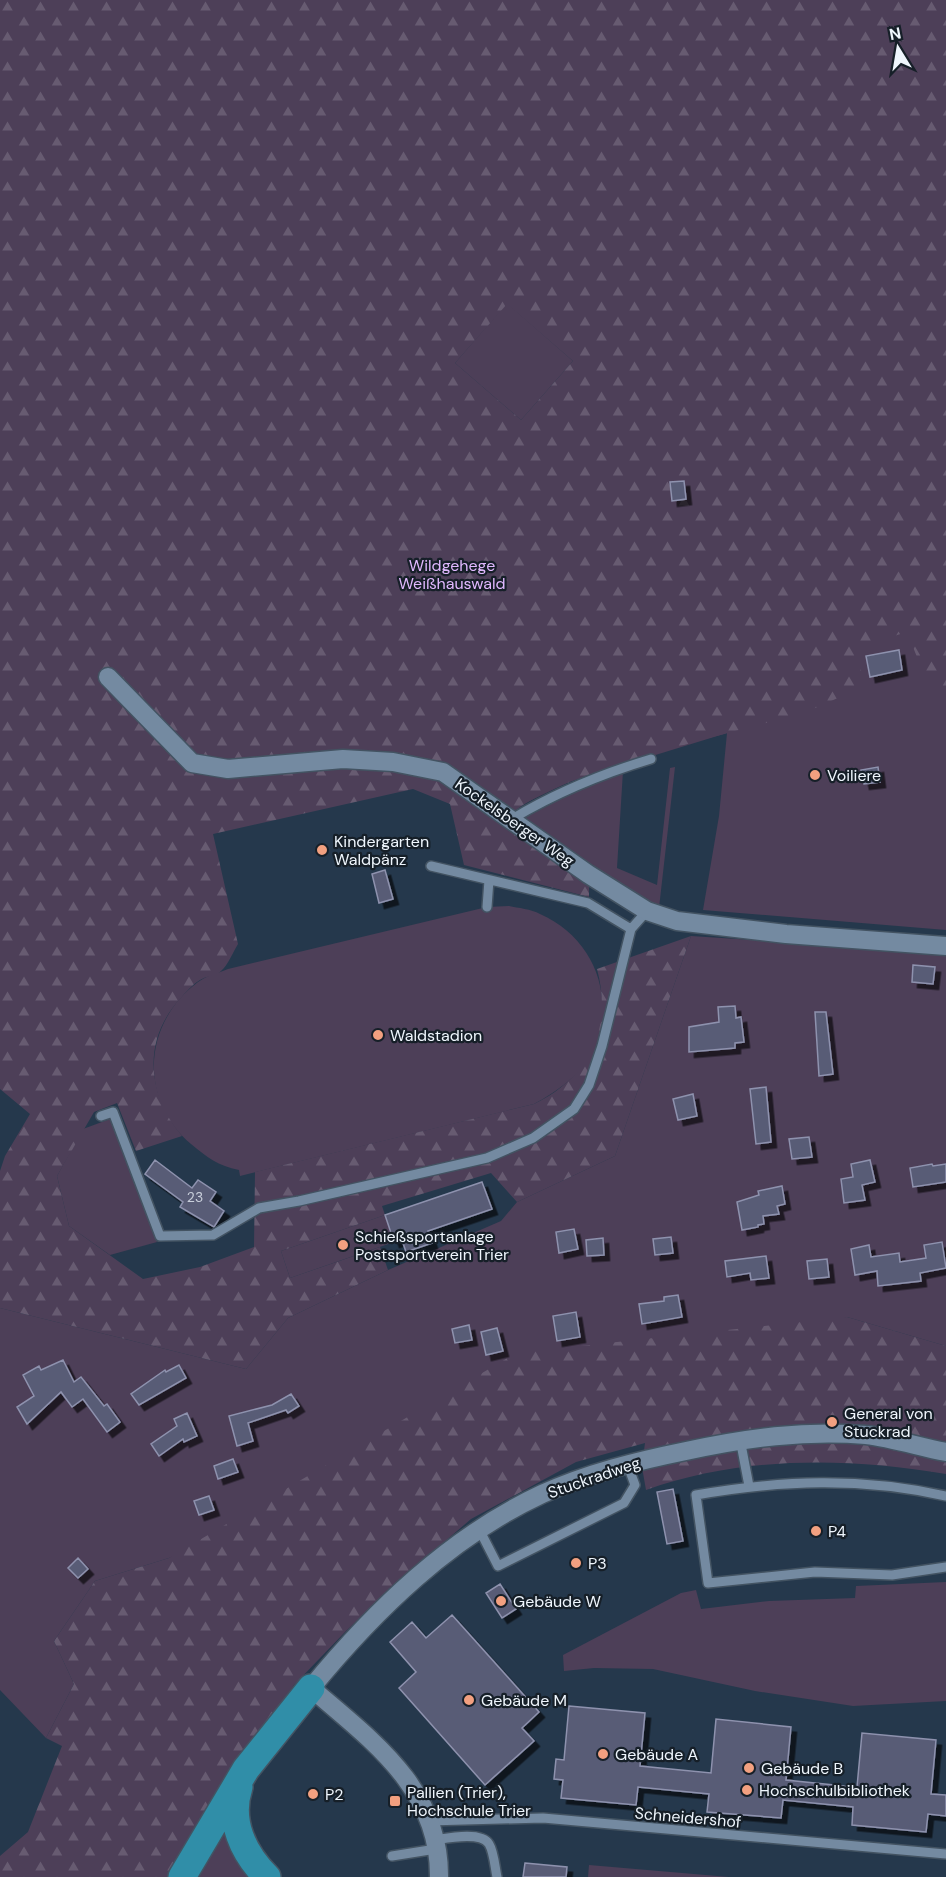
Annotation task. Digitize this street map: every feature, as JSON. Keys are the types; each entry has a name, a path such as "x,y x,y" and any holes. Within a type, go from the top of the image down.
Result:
{"main road":[{"path":"182,1877 246,1769 311,1688"},
{"path":"246,1769 234,1803 237,1831 251,1859 267,1877"}],"street":[{"name":"Kockelsberger Weg","path":"108,677 192,763 228,770 344,759 393,762 442,772 588,874 648,911 692,925 946,946"},
{"name":"Stuckradweg","path":"311,1688 354,1635 391,1598 479,1529 541,1495 627,1463 740,1439 804,1433 868,1436 946,1452"},
{"path":"311,1688 397,1765 417,1793 435,1844 438,1877"}],"lane":[{"path":"512,819 550,796 595,776 651,759"},
{"path":"431,866 588,903 631,929"},
{"path":"488,907 489,880"},
{"path":"101,1116 113,1112 160,1236 213,1235 259,1208 487,1158 534,1138 574,1109 589,1085 602,1046 631,929 648,911"},
{"path":"740,1439 749,1486"},
{"path":"479,1529 498,1566 624,1503 635,1485 627,1463"},
{"path":"946,1496 908,1488 839,1481 749,1486 696,1495 708,1582 814,1572 892,1575 946,1567"},
{"name":"Schneidershof","path":"427,1821 543,1818 946,1854"},
{"path":"392,1856 458,1836 483,1839 490,1845 497,1876"}],"green space":[{"name":"Wildgehege Weißhauswald","path":"0,0 946,0 946,694 921,667 907,632 855,648 865,685 831,701 810,710 648,756 559,786 527,803 506,820 589,879 589,897 464,865 450,804 413,789 213,834 238,944 221,971 200,980 184,994 168,1015 159,1032 155,1050 156,1085 170,1120 182,1136 136,1151 117,1103 94,1112 57,1176 69,1226 143,1279 200,1267 254,1247 255,1172 534,1104 570,1080 583,1065 592,1049 599,1031 602,1012 597,969 691,936 615,1156 517,1202 491,1173 382,1206 385,1215 281,1251 290,1278 380,1247 388,1270 288,1318 246,1369 0,1308 0,1171 5,1156 30,1114 0,1089","holes":["507,304 573,361 521,420 455,363"]},
{"path":"507,303 573,361 521,420 455,363"},
{"path":"946,402 946,930 703,910 719,816 727,733 571,781 515,808 657,515"},
{"path":"675,767 659,908 599,874 524,820 562,798 623,771 617,868 657,885 670,768"},
{"name":"Waldstadion","path":"509,906 540,914 558,924 574,937 595,970 601,989 603,1008 601,1029 595,1049 577,1074 551,1094 534,1104 240,1176 239,1170 219,1163 202,1153 174,1126 162,1105 155,1084 154,1062 158,1039 166,1018 180,999 201,980 228,969 487,907"},
{"path":"691,936 946,953 946,1346 847,1317 169,1558 95,1581 54,1641 74,1684 46,1738 0,1690 0,1308 246,1369 288,1318 388,1270 501,1221 517,1202 615,1156"},
{"path":"110,1119 157,1242 110,1255 69,1226 57,1176 83,1129"},
{"name":"Schießsportanlage Postsportverein Trier","path":"385,1215 394,1242 290,1278 281,1251"},
{"path":"847,1317 946,1346 946,1474 870,1465 794,1463 719,1471 646,1490 642,1467 645,1443 576,1462 471,1519 408,1573 346,1631 294,1685 237,1763 172,1877 0,1877 0,1856 28,1832 62,1746 46,1738 74,1684 54,1641 95,1581 169,1558 516,1353"},
{"path":"946,1582 946,1701 853,1706 755,1691 653,1669 594,1668 564,1671 563,1655 681,1593 696,1590 701,1609 769,1601 855,1598 856,1586"},
{"path":"223,1816 255,1877 187,1877"},
{"path":"589,1865 729,1877 588,1877"}],"building":[{"path":"684,481 686,499 672,501 670,482"},
{"path":"899,650 902,670 870,677 866,656"},
{"path":"878,767 880,782 864,784 861,770"},
{"path":"385,870 393,899 379,903 372,874"},
{"path":"913,965 935,967 933,984 912,982"},
{"path":"735,1006 736,1018 741,1017 744,1042 735,1043 735,1048 689,1052 689,1027 719,1022 718,1007"},
{"path":"815,1012 826,1012 833,1074 819,1076"},
{"path":"766,1087 771,1142 756,1144 750,1089"},
{"path":"693,1094 697,1116 678,1120 673,1099"},
{"path":"809,1137 812,1157 792,1159 789,1139"},
{"path":"155,1160 192,1188 198,1180 216,1192 210,1201 224,1211 214,1227 180,1207 183,1202 145,1174"},
{"path":"870,1160 875,1182 862,1185 865,1200 844,1203 841,1179 853,1177 851,1164"},
{"path":"932,1164 933,1166 946,1164 946,1182 913,1187 910,1168"},
{"path":"482,1182 492,1209 428,1231 432,1243 406,1252 402,1240 394,1242 385,1215"},
{"path":"782,1186 785,1204 777,1206 779,1214 763,1216 764,1224 742,1230 737,1202 759,1195 758,1191"},
{"path":"574,1229 578,1249 559,1253 556,1232"},
{"path":"671,1237 673,1253 655,1255 653,1239"},
{"path":"603,1238 604,1255 587,1256 586,1240"},
{"path":"942,1242 946,1268 920,1273 921,1281 878,1286 877,1271 855,1275 851,1249 869,1245 871,1257 899,1253 900,1262 926,1258 924,1245"},
{"path":"766,1256 769,1278 751,1280 750,1273 727,1277 725,1261"},
{"path":"827,1259 829,1277 809,1279 807,1261"},
{"path":"678,1295 682,1317 642,1324 639,1304 664,1301 664,1297"},
{"path":"576,1312 580,1337 557,1341 553,1316"},
{"path":"469,1325 472,1340 455,1343 452,1329"},
{"path":"497,1328 503,1351 486,1355 481,1332"},
{"path":"63,1360 74,1382 81,1377 104,1406 107,1404 120,1422 107,1432 83,1399 72,1407 61,1392 27,1424 17,1407 34,1396 23,1375 39,1366 41,1370"},
{"path":"179,1365 186,1378 139,1405 131,1394 165,1370 166,1372"},
{"path":"291,1394 299,1406 288,1413 286,1410 248,1423 253,1441 237,1446 229,1416 272,1405"},
{"path":"187,1413 197,1436 184,1442 183,1439 159,1456 151,1444 177,1426 174,1419"},
{"path":"233,1459 238,1472 218,1479 214,1466"},
{"path":"673,1489 683,1541 667,1544 657,1492"},
{"path":"209,1496 214,1510 199,1515 194,1501"},
{"path":"78,1558 88,1569 78,1578 68,1568"},
{"name":"Gebäude W","path":"500,1584 516,1609 502,1618 486,1593"},
{"name":"Gebäude M","path":"452,1615 539,1712 522,1728 534,1741 485,1785 399,1688 416,1672 390,1642 412,1622 426,1638"},
{"path":"569,1706 645,1713 640,1766 711,1773 716,1719 791,1727 786,1780 844,1786 857,1787 862,1733 936,1740 931,1794 946,1795 946,1816 928,1814 926,1832 852,1825 853,1807 783,1800 781,1818 707,1812 709,1794 638,1787 636,1805 561,1798 563,1780 554,1779 556,1759 564,1760"},
{"path":"525,1863 567,1867 566,1877 523,1877"}],"place":[{"name":"Voiliere","path":"815,775"},
{"name":"Kindergarten Waldpänz","path":"322,850"},
{"name":"Waldstadion","path":"378,1035"},
{"name":"Schießsportanlage Postsportverein Trier","path":"343,1245"},
{"name":"General von Stuckrad","path":"832,1422"},
{"name":"P4","path":"816,1531"},
{"name":"P3","path":"576,1563"},
{"name":"Gebäude W","path":"501,1601"},
{"name":"Gebäude M","path":"469,1700"},
{"name":"Gebäude A","path":"603,1754"},
{"name":"Gebäude B","path":"749,1768"},
{"name":"Hochschulbibliothek","path":"747,1790"},
{"name":"P2","path":"313,1794"},
{"name":"Pallien (Trier), Hochschule Trier","path":"395,1801"}]}
